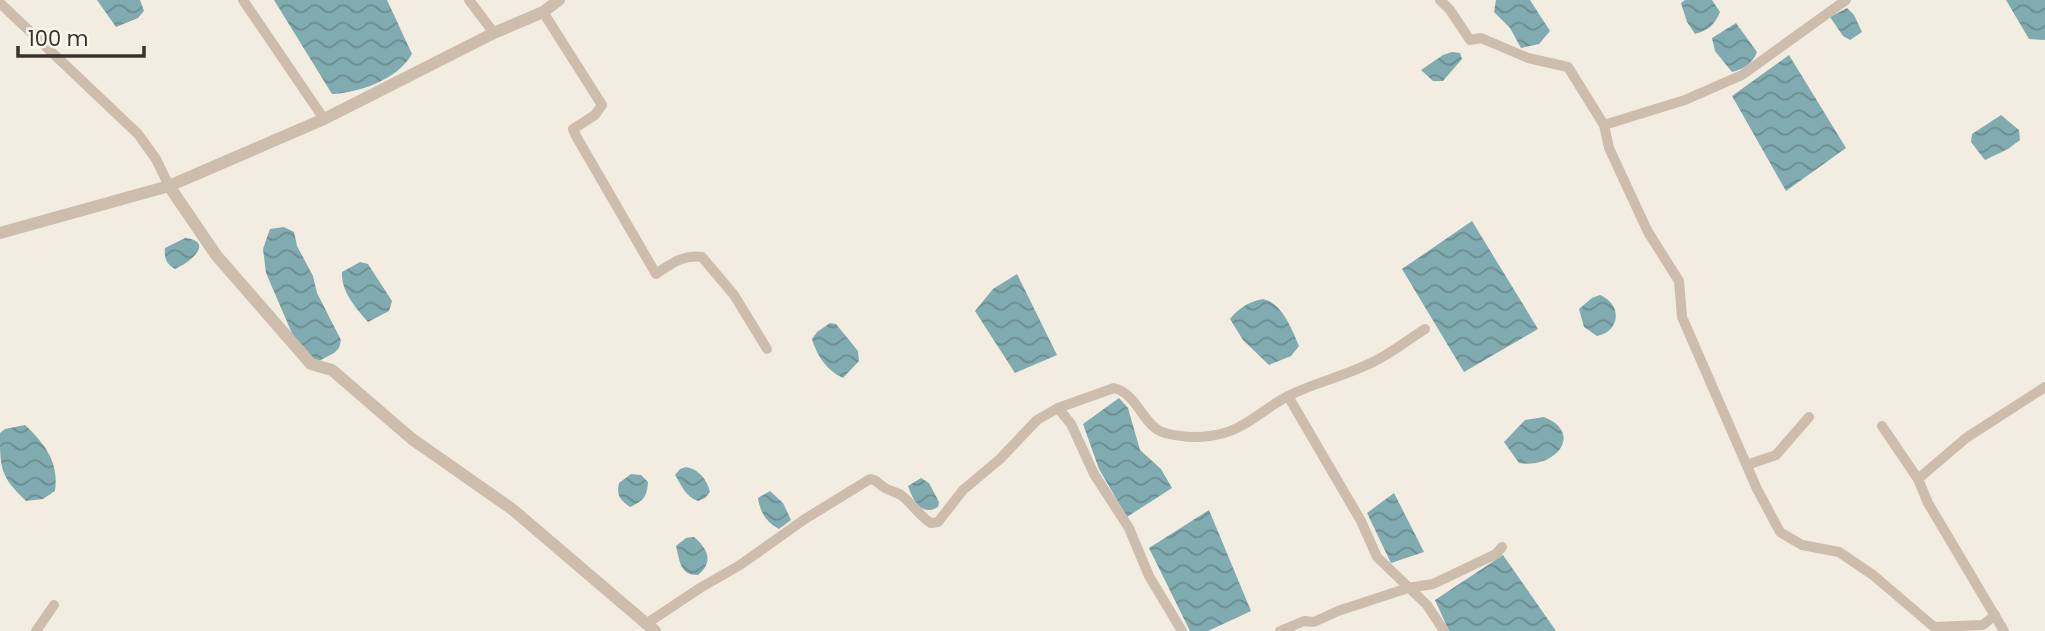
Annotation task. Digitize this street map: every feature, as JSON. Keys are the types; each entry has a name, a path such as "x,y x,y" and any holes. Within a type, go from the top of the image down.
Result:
{"street":[{"path":"243,0 324,118"},
{"path":"469,0 494,33"},
{"path":"0,233 169,186 324,118 494,33 543,12 559,0"},
{"path":"1440,0 1470,40 1481,38 1528,58 1568,67 1604,125 1609,148 1648,232 1678,281 1682,317 1747,465 1780,532 1802,545 1839,552 1873,575 1934,627 1983,625 1995,615"},
{"path":"1604,125 1685,100 1742,75 1846,0"},
{"path":"0,3 138,134 156,159 169,186 216,255 311,364 332,370 412,439 512,509 650,628 700,588 740,565 805,519 870,479 898,493 926,520 931,523 938,522 963,490 1000,459 1037,420 1058,408 1114,388 1134,402 1152,425 1162,432 1187,437 1224,433 1243,425 1288,396 1376,361 1425,329"},
{"path":"543,12 602,105 595,115 573,129 576,136 656,274 679,259 691,255 702,257 734,295 767,349"},
{"path":"1918,479 1966,438 2045,387"},
{"path":"1288,396 1361,521 1377,557 1427,605 1444,631"},
{"path":"1058,408 1071,424 1094,474 1129,528 1149,576 1182,631"},
{"path":"1747,465 1776,455 1809,417"},
{"path":"1882,426 1918,479 1928,503 2004,631"},
{"path":"1280,631 1304,621 1314,622 1338,611 1408,588 1433,584 1496,554 1502,547"},
{"path":"36,631 54,605"}],"water":[{"path":"97,0 140,0 144,11 138,18 116,27"},
{"path":"274,0 387,0 412,54 397,71 377,83 354,91 332,94"},
{"path":"1496,0 1530,0 1550,31 1539,44 1521,48 1510,28 1494,12"},
{"path":"1685,0 1712,0 1720,12 1710,26 1695,34 1687,22 1681,3"},
{"path":"2006,0 2045,0 2045,40 2029,39"},
{"path":"1847,8 1854,15 1862,32 1850,40 1843,36 1830,17"},
{"path":"1736,23 1757,52 1748,65 1732,72 1715,51 1712,38"},
{"path":"1460,53 1462,59 1443,81 1433,81 1421,70 1443,55"},
{"path":"1789,55 1846,148 1786,191 1732,96"},
{"path":"2001,115 2019,130 2020,140 1985,160 1971,142 1972,134"},
{"path":"1472,221 1538,329 1464,372 1402,269"},
{"path":"284,227 294,232 297,246 313,276 317,293 341,340 334,353 319,361 294,338 266,273 263,249 270,229"},
{"path":"185,238 194,240 199,248 192,258 175,269 166,260 165,248"},
{"path":"360,262 368,264 392,301 389,311 368,322 350,299 342,279 342,272"},
{"path":"1017,274 1057,355 1015,373 975,311 993,289"},
{"path":"1600,295 1612,304 1616,317 1611,329 1597,336 1584,327 1579,309"},
{"path":"1263,299 1270,301 1281,311 1299,346 1291,356 1269,365 1243,340 1230,319 1244,306"},
{"path":"830,323 836,324 858,351 859,361 843,378 823,362 812,339"},
{"path":"1119,398 1128,408 1140,450 1161,469 1172,488 1127,517 1099,469 1083,424"},
{"path":"1544,417 1556,424 1562,432 1560,448 1544,461 1519,463 1504,442 1525,420"},
{"path":"25,425 39,439 53,462 55,491 43,499 26,501 6,478 1,464 0,433 5,429"},
{"path":"686,467 695,470 705,479 710,492 705,498 698,501 682,487 675,475"},
{"path":"631,474 641,475 648,482 643,498 630,507 621,499 618,491 619,483"},
{"path":"921,478 929,483 939,502 938,507 932,510 918,505 908,486"},
{"path":"770,491 783,503 791,520 779,529 767,520 759,503 758,498"},
{"path":"1394,493 1424,552 1391,563 1367,513"},
{"path":"1209,510 1251,611 1208,631 1190,631 1149,548"},
{"path":"694,537 703,546 707,556 706,565 698,575 684,570 676,546 686,538"},
{"path":"1503,555 1556,631 1449,631 1435,600"}]}
